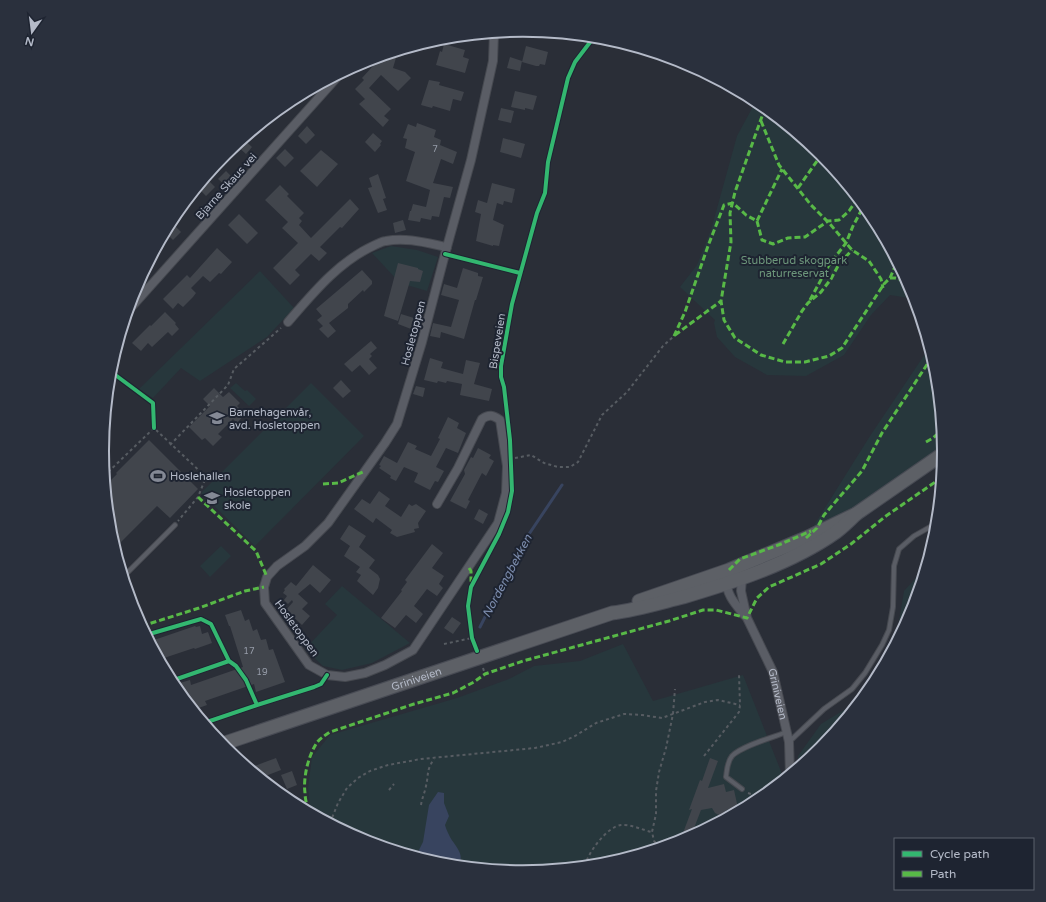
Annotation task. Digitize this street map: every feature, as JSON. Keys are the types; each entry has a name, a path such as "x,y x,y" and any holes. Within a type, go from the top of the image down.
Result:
{"main road":[{"name":"Griniveien","path":"612,613 630,611 727,584 811,547 838,531 856,514 937,458"},
{"name":"Griniveien","path":"228,742 612,613 628,605 729,570 806,538 856,514"}],"street":[{"name":"Hosletoppen","path":"437,504 458,468 482,419 487,415 494,416 500,420 507,466 506,493 498,522 412,650 365,673 345,677 327,675 315,669 310,665 265,603 265,582 267,577 277,566 305,546 328,523 385,443 396,424 422,342 471,160 493,61 494,38"},
{"name":"Bjarne Skaus vei","path":"139,299 330,85"},
{"path":"288,322 338,268 364,250 385,241 403,240 447,247"},
{"name":"Griniveien","path":"729,570 727,584 734,602 747,618"},
{"name":"Griniveien","path":"742,578 741,591 747,618 773,672 789,742 790,767"}],"lane":[{"path":"127,572 175,524"},
{"path":"789,742 824,709 852,689 865,673 889,630 893,607 894,566 899,549 914,536 930,527"},
{"path":"742,789 726,777 727,765 732,756 741,750 787,732"}],"path":[{"path":"170,444 228,385 234,369 288,322"},
{"path":"511,453 512,459 532,455 544,463 558,468 570,467 578,462 602,415 627,392 664,346 674,336"},
{"path":"153,422 154,428 206,477 198,497 175,524"},
{"path":"110,471 154,428"},
{"path":"444,644 473,640 471,632"},
{"path":"482,665 485,674"},
{"path":"704,756 739,712 739,674"},
{"path":"656,843 652,832 656,814 658,772 666,748 673,714 675,689"},
{"path":"332,818 338,803 348,788 358,778 370,771 388,765 536,748 562,742 596,723 624,714 662,718 705,702 718,700 740,705"},
{"path":"420,804 426,784 427,772 434,759"},
{"path":"389,790 394,784"},
{"path":"742,789 752,796"},
{"path":"587,860 591,850 608,832 619,825 627,825 652,832"}],"green space":[{"name":"Stubberud skogpark naturreservat","path":"753,107 775,123 816,158 851,199 882,244 907,298 890,295 871,315 844,355 806,376 767,375 735,357 717,337 714,323 715,320 680,287 697,265 711,230 737,136"},
{"path":"391,246 417,250 438,257 427,291 400,283 372,253"},
{"path":"260,271 294,308 267,337 200,381 181,368 153,398 139,389"},
{"path":"925,354 933,397 936,424 937,456 823,531 813,527 870,436"},
{"path":"236,383 245,391 247,390 256,399 249,406 230,388"},
{"path":"311,383 364,436 255,546 201,493"},
{"path":"221,546 231,556 210,577 200,566"},
{"path":"917,576 899,623 904,591"},
{"path":"342,586 410,643 372,663 342,670 323,666 305,649 337,615 325,604"},
{"path":"623,644 653,701 743,675 782,773 730,810 656,843 604,857 550,864 496,864 442,857 416,851 365,833 310,806 308,788 312,757 330,735 457,698 509,679 534,666 580,661"},
{"path":"847,708 816,744 798,760 798,756 821,724"}],"water":[{"path":"438,792 444,793 444,803 449,816 445,825 446,830 457,847 461,860 419,852 423,842 429,805"}],"building":[{"path":"446,44 465,50 463,57 469,59 465,73 436,65 440,51 442,52 444,45"},
{"path":"526,46 548,52 545,65 540,64 539,66 536,66 522,62"},
{"path":"396,57 393,68 405,72 411,78 398,91 381,75 369,88 391,109 384,116 389,120 383,127 359,104 365,99 355,89 364,80 362,78 373,66"},
{"path":"510,57 522,61 520,71 507,68"},
{"path":"429,80 440,82 439,85 464,92 461,101 453,99 450,111 433,106 432,108 421,105"},
{"path":"515,91 537,96 533,110 511,107"},
{"path":"501,108 514,111 511,123 498,120"},
{"path":"417,123 436,130 434,137 441,140 440,145 457,152 453,164 441,159 433,183 453,187 450,198 444,197 439,217 432,216 431,220 421,218 420,222 408,220 410,211 413,204 426,207 430,190 406,181 415,152 405,148 407,139 403,138 408,124 416,127"},
{"path":"307,126 315,135 306,144 298,136"},
{"path":"373,133 382,141 380,144 381,145 375,152 365,142"},
{"path":"503,138 525,144 521,158 500,152"},
{"path":"247,143 252,147 246,154 240,149"},
{"path":"285,149 294,158 285,167 276,158"},
{"path":"321,150 338,164 317,187 300,171"},
{"path":"226,171 233,178 226,186 218,179"},
{"path":"378,174 386,198 383,199 387,210 378,213 368,188 372,187 369,178"},
{"path":"209,181 215,187 206,196 201,191"},
{"path":"492,183 515,189 512,203 504,201 503,205 497,203 493,220 504,225 499,246 493,246 476,241 481,214 475,212 478,200 487,203"},
{"path":"280,185 289,194 287,196 304,213 299,218 302,221 299,225 311,238 350,199 359,209 342,228 340,227 320,247 327,253 319,261 311,254 295,270 300,275 290,285 273,268 298,243 282,228 288,222 265,200"},
{"path":"239,214 258,233 247,244 228,225"},
{"path":"403,220 406,230 395,233 393,223"},
{"path":"175,226 181,232 173,240 169,236"},
{"path":"217,248 232,262 221,274 219,273 210,282 203,276 191,288 196,293 193,297 183,307 178,303 173,309 163,299 187,275 190,278"},
{"path":"398,263 418,268 423,271 420,282 410,281 398,321 384,316"},
{"path":"463,268 478,273 478,276 483,277 464,339 441,332 440,338 430,336 433,323 451,327 459,300 441,295 444,284 457,288"},
{"path":"362,270 372,281 372,284 348,304 348,308 329,323 336,331 328,338 319,329 323,326 317,320 322,316 316,309"},
{"path":"165,312 176,323 175,324 179,329 172,336 168,332 152,347 148,343 141,351 132,343"},
{"path":"401,314 414,318 411,329 398,324"},
{"path":"371,341 377,348 370,354 372,356 369,359 377,368 369,375 360,365 352,372 344,364"},
{"path":"430,358 443,362 441,368 463,374 466,360 480,363 474,384 492,389 489,401 460,395 462,384 447,381 446,383 438,381 437,383 424,380"},
{"path":"341,380 351,391 343,398 333,388"},
{"path":"416,386 425,388 423,397 413,394"},
{"path":"214,388 223,397 229,392 240,403 237,406 245,414 237,423 233,419 218,434 222,437 213,446 205,438 202,440 189,427 210,406 203,399"},
{"path":"448,417 459,423 457,428 466,433 458,453 446,448 436,467 444,471 438,482 435,481 430,490 414,482 418,473 404,467 396,481 390,478 391,476 379,468 384,456 397,463 408,442 417,446 415,449 431,456 440,439 438,438"},
{"path":"149,440 198,489 170,518 157,506 120,543 110,481 117,474 116,473"},
{"path":"478,448 491,455 489,458 494,461 486,476 482,473 468,500 470,501 466,509 450,501 465,474 464,470"},
{"path":"379,491 390,499 385,506 401,517 409,504 412,506 416,504 426,511 418,523 419,528 414,529 415,532 397,537 390,533 392,530 376,518 373,523 354,509 362,499 370,504"},
{"path":"479,509 488,514 483,524 474,519"},
{"path":"349,525 366,536 359,547 375,560 369,568 378,575 380,579 378,588 373,595 357,581 361,575 356,572 360,567 344,556 350,546 340,539"},
{"path":"432,544 443,553 432,568 444,576 439,584 443,588 437,596 427,589 414,606 423,614 416,623 406,615 395,628 381,618 402,591 401,590 407,582 405,580"},
{"path":"313,565 331,580 320,593 310,584 298,594 308,603 302,609 310,616 302,625 286,610 293,602 292,600 288,604 284,600 287,596 283,593 285,590 284,589 291,582 296,586"},
{"path":"241,610 245,621 249,619 253,631 257,629 261,640 266,639 269,650 273,649 285,682 256,692 254,684 205,701 207,705 199,708 180,683 190,680 191,685 243,667 225,615"},
{"path":"452,617 461,623 453,634 444,628"},
{"path":"195,626 200,626 202,634 208,632 212,643 164,658 155,640"},
{"path":"276,758 281,770 267,776 255,766"},
{"path":"710,758 718,761 708,788 724,784 726,792 734,790 737,805 731,809 726,810 726,812 720,815 715,813 712,808 701,810 694,827 683,832 692,809 689,810 700,780 702,781"},
{"path":"292,771 297,785 287,789 281,775"}],"waterway":[{"name":"Nordengbekken","path":"480,627 521,546 562,485"}],"marked path":[{"path":"763,114 735,192 730,213 731,242 721,301 724,320 735,338 761,355 785,362 805,362 829,356 842,348 884,284 890,278 894,268"},
{"path":"761,121 779,165 811,205 830,224 852,250 869,261 881,279 883,288"},
{"path":"798,188 818,160"},
{"path":"674,336 685,312 724,205 733,203 746,215 757,221 782,169"},
{"path":"757,221 762,240 773,244 788,238 805,237 828,221 839,220 849,211 854,203"},
{"path":"810,300 829,265 846,243 860,212"},
{"path":"783,344 802,311 808,303 821,292 831,279 839,264 852,250"},
{"path":"890,278 899,279"},
{"path":"675,335 721,301"},
{"path":"806,538 817,528 824,515 862,471 882,433 928,364"},
{"path":"926,442 936,435"},
{"path":"323,484 338,483 365,471"},
{"path":"306,804 305,774 308,761 317,742 330,732 414,704 453,693 474,682 485,674 523,661 669,621 703,610 716,610 747,618 757,598 769,587 821,564 851,544 886,516 936,482"},
{"path":"198,497 256,551 267,577"},
{"path":"729,570 740,559 811,531"},
{"path":"469,568 471,571 471,581 473,583"},
{"path":"148,624 199,608 245,591 264,587"}],"cycle path":[{"name":"Bispeveien","path":"477,651 472,638 468,606 471,587 499,534 508,512 512,491 510,440 504,387 501,377 501,366 512,304 537,213 545,193 548,162 568,78 575,62 590,43"},
{"path":"445,254 520,273"},
{"path":"116,376 153,403 154,428"},
{"path":"152,633 201,619 211,624 229,661 236,666 246,680 257,705 210,721"},
{"path":"178,679 229,661"},
{"path":"257,705 314,687 321,684 327,675"}],"place":[{"name":"Barnehagenvår, avd. Hosletoppen","path":"217,418"},
{"name":"Hoslehallen","path":"158,476"},
{"name":"Hosletoppen skole","path":"212,498"}]}
